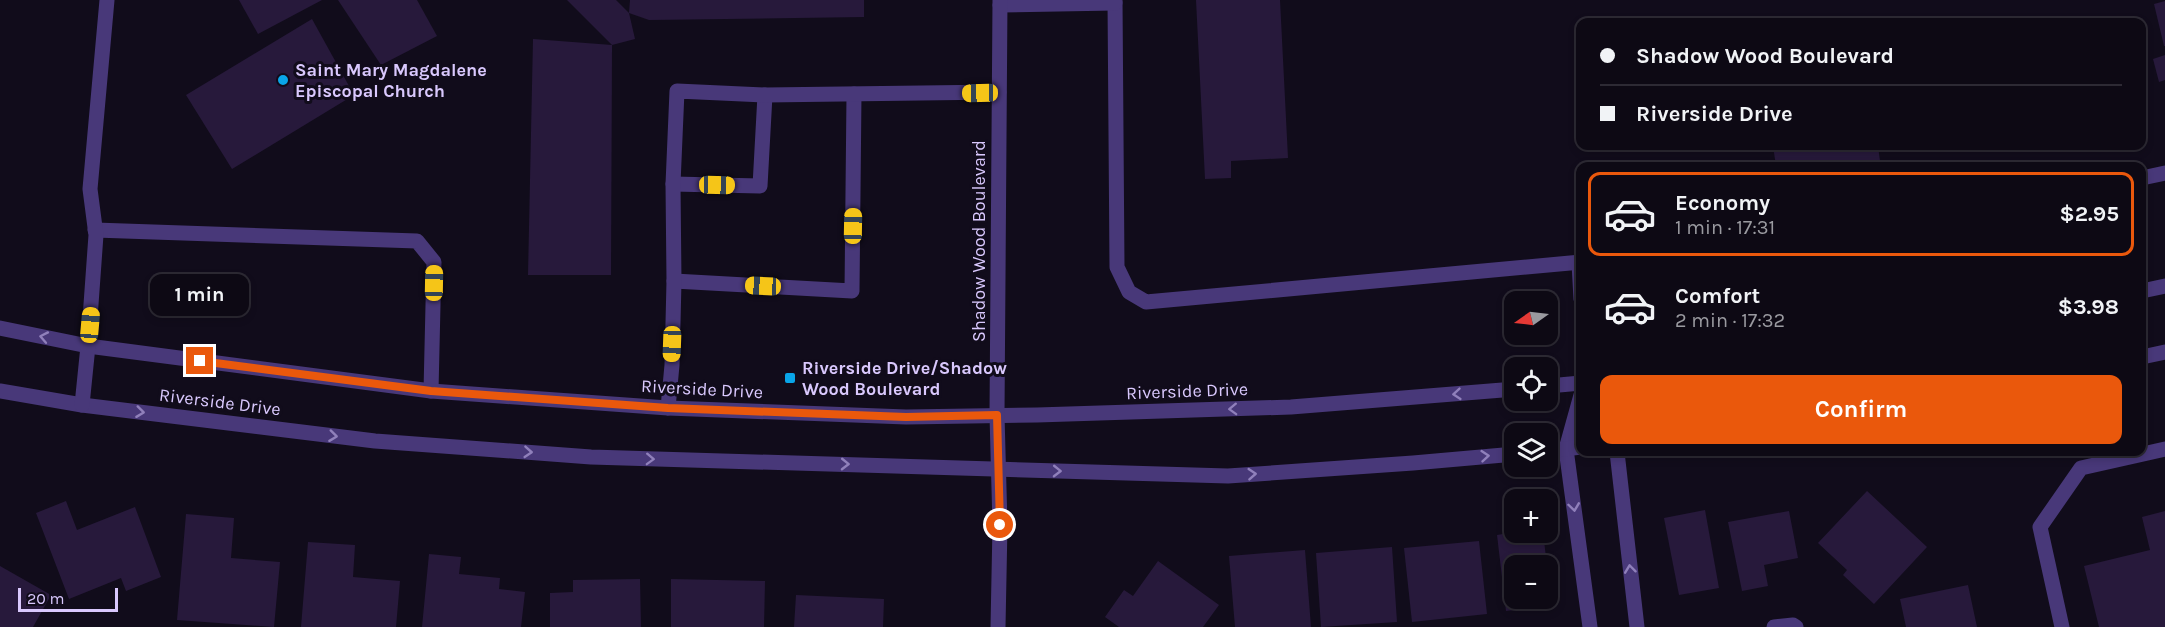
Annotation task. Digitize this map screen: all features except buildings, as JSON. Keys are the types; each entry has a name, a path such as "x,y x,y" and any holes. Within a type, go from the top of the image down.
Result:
{"street":[{"path":"82,405 95,230 90,189 107,0"},
{"path":"1000,2 1115,1 1117,267 1129,291 1146,302 1576,262"},
{"name":"Shadow Wood Boulevard","path":"998,627 1000,2"},
{"path":"668,408 672,365 673,184 677,91 765,94 999,92"},
{"path":"673,184 760,186 765,94"},
{"path":"674,281 852,291 854,94"},
{"path":"2146,177 2165,173"},
{"path":"95,230 417,241 434,262 431,391"},
{"path":"2146,290 2165,286"},
{"name":"Riverside Drive","path":"0,328 88,346 431,391 668,408 906,417 1291,407 1504,390"},
{"path":"2146,356 2165,352"},
{"path":"1558,385 1576,383"},
{"name":"Riverside Drive","path":"0,391 82,405 375,441 580,456 1228,476 1504,455"},
{"path":"1576,428 1573,448 1590,627"},
{"path":"1558,449 1573,448"},
{"path":"2146,453 2165,449"},
{"path":"1617,456 1637,627"},
{"path":"2062,627 2040,528 2081,468 2134,456"},
{"path":"1774,627 1793,625 1796,627"}],"place":[{"name":"Saint Mary Magdalene Episcopal Church","path":"283,80"},
{"name":"Riverside Drive/Shadow Wood Boulevard","path":"790,378"}],"route":[{"path":"200,361 431,391 668,408 906,417 997,415 1000,525"}]}
